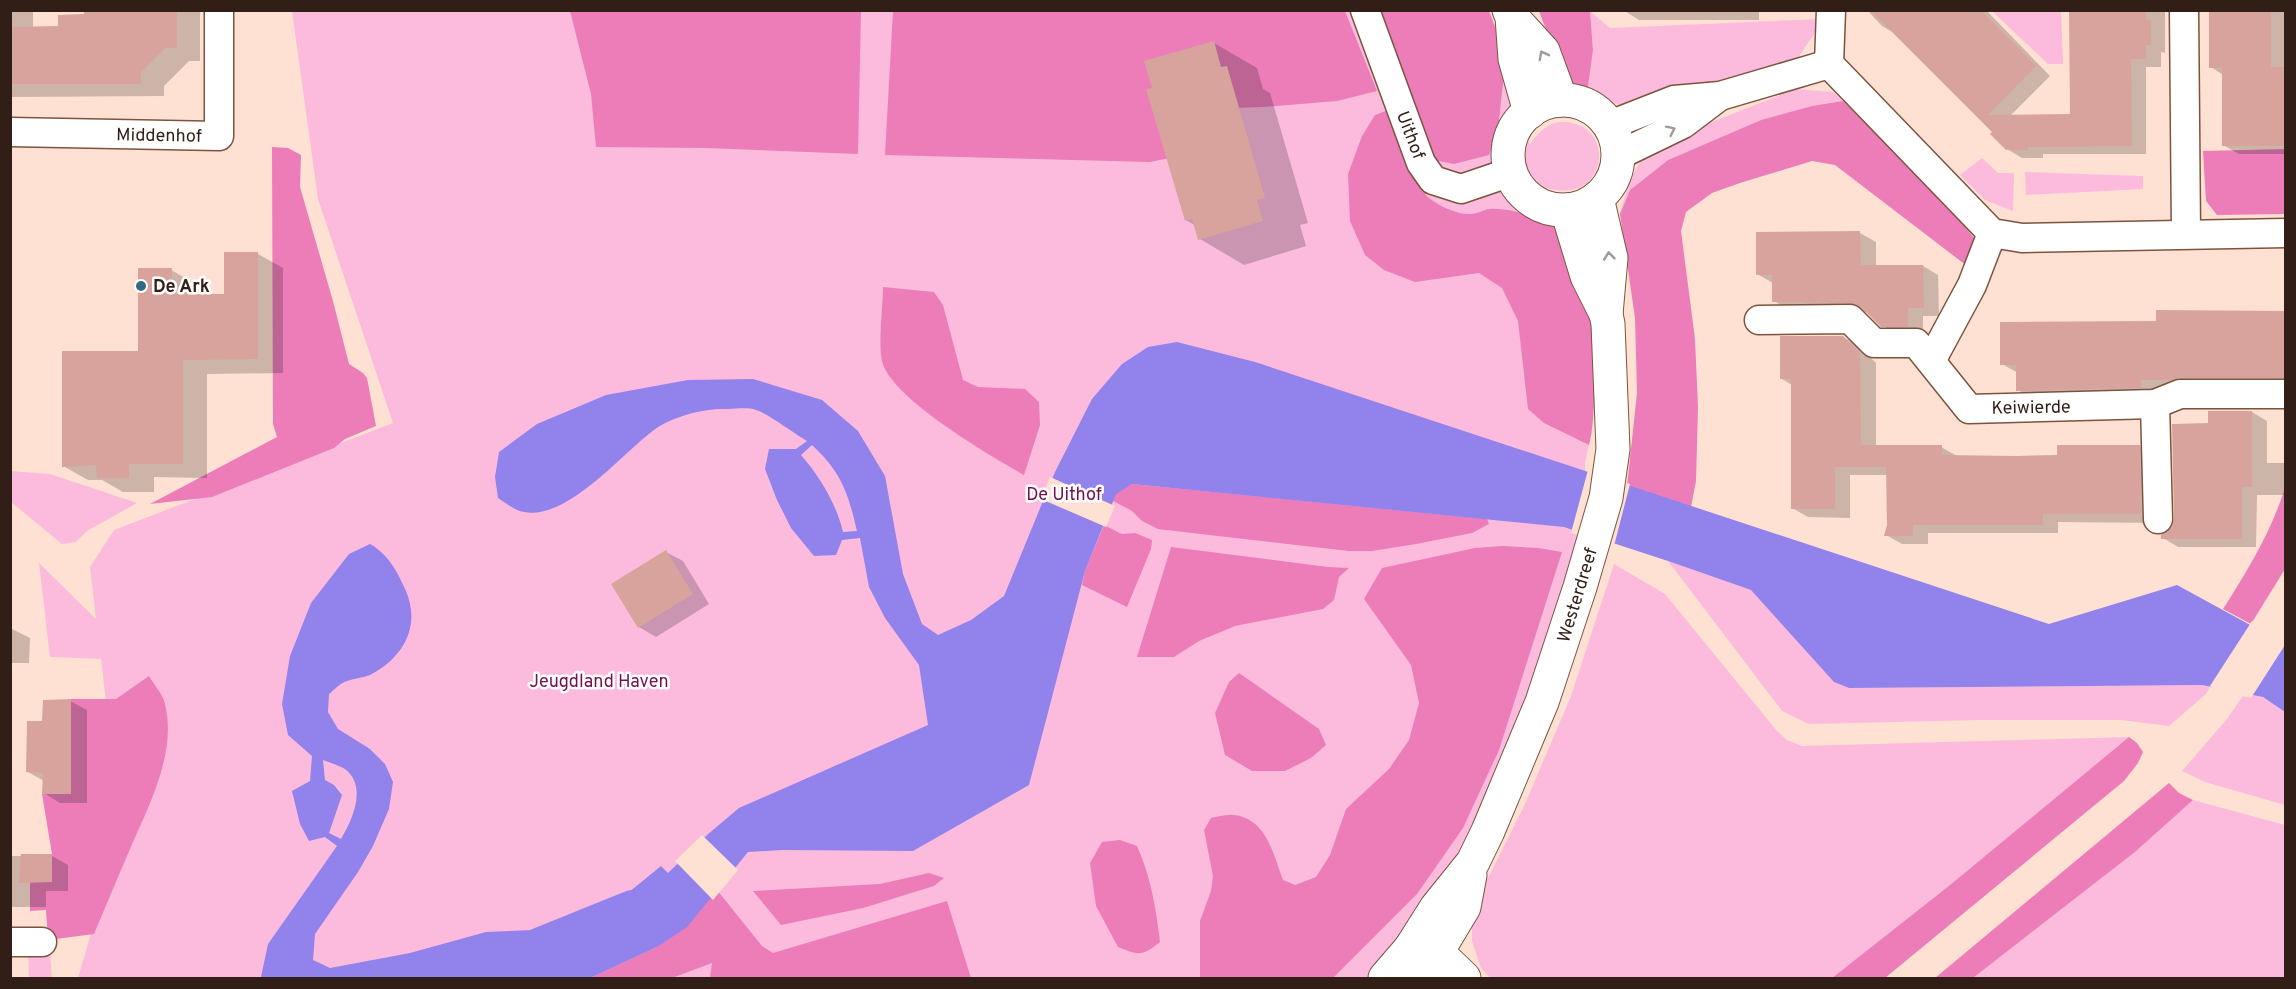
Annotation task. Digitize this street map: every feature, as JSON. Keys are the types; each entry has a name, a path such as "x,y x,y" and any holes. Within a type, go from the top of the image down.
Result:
{"main road":[{"path":"1511,14 1515,59 1530,112"},
{"path":"1511,14 1543,51 1561,100"},
{"path":"1561,100 1588,106 1600,115 1614,140 1616,172 1609,187 1598,198 1583,207 1567,210 1553,209 1539,205 1517,186 1508,156 1510,139 1518,124 1530,112 1545,104 1561,100"},
{"name":"Westerdreef","path":"1385,978 1420,965 1464,907 1473,862 1542,702 1580,587 1606,498 1613,449 1605,314 1611,258 1598,198"},
{"name":"Westerdreef","path":"1567,210 1587,276 1605,314"},
{"path":"1420,965 1464,978"}],"street":[{"name":"Middenhof","path":"10,132 219,136 219,10"},
{"name":"Uithof","path":"1365,10 1421,163 1433,180 1461,189 1511,172"},
{"path":"1832,10 1829,64 1992,233 2022,238 2286,233"},
{"path":"2184,10 2186,234"},
{"path":"1614,140 1683,124 1720,96 1829,64"},
{"path":"1931,361 1972,285 1992,233"},
{"name":"Keiwierde","path":"1759,320 1850,319 1874,343 1916,343 1969,408 2155,404 2180,393 2286,394"},
{"path":"2155,404 2158,519"},
{"path":"10,942 42,942"}],"green space":[{"name":"De Uithof","path":"292,11 1480,11 1530,144 1548,126 1565,122 1586,129 1595,140 1599,152 1598,166 1592,178 1581,186 1566,190 1547,188 1559,219 1584,443 1589,445 1585,463 1586,564 1411,978 78,978 121,830 101,659 50,657 39,563 96,619 90,567 114,530 393,423 318,199"},
{"path":"1590,11 1610,28 1820,19 1814,34 1798,58 1720,84 1635,107 1615,104 1587,94 1593,50"},
{"path":"1992,11 2061,11 2063,64 2048,64"},
{"path":"1796,89 1833,92 1843,101 1812,106 1761,120 1668,160 1630,190 1620,214 1626,192 1637,167 1658,143"},
{"path":"1982,158 1998,173 2014,173 2013,211 1985,200 1960,175"},
{"path":"2025,172 2143,176 2143,189 2026,195"},
{"path":"10,471 50,474 137,503 87,531 76,542 62,544 11,502"},
{"path":"1668,561 1751,590 1834,681 1849,688 2202,685 2210,687 2206,694 2169,726 2121,720 1980,720 1809,724 1782,711"},
{"path":"1614,564 1665,594 1777,731 1787,740 1802,746 2129,737 1950,885 1832,978 1490,978 1481,968 1472,941 1472,910 1525,804 1571,696"},
{"path":"2245,693 2263,697 2285,712 2285,805 2205,782 2182,771 2227,719"},
{"path":"2193,800 2285,825 2285,978 1973,978 2135,852"},
{"path":"28,953 50,954 52,978 29,978"}],"shaded area":[{"path":"570,11 861,11 858,154 706,148 596,147 591,94"},
{"path":"893,11 1345,11 1377,91 1337,101 1231,108 1170,158 1150,162 885,155"},
{"path":"1378,11 1489,11 1506,55 1498,129 1489,155 1454,164 1429,159"},
{"path":"1539,11 1590,11 1593,50 1587,94 1563,75"},
{"path":"1843,101 1949,206 1974,238 1976,258 1971,269 1835,165 1812,161 1712,193 1686,212 1681,231 1695,339 1698,407 1696,481 1691,507 1627,486 1637,393 1635,318 1620,214 1630,190 1668,160 1761,120 1812,106"},
{"path":"1388,110 1417,182 1423,192 1433,201 1466,214 1489,209 1516,212 1560,229 1583,291 1591,325 1594,398 1589,445 1544,423 1528,409 1518,321 1502,288 1479,273 1415,282 1384,270 1365,255 1350,221 1348,174 1362,136 1375,115"},
{"path":"272,147 288,148 301,155 300,187 349,364 367,378 376,426 345,439 334,448 212,497 150,504 277,437 273,424"},
{"path":"2285,149 2285,214 2217,215 2206,201 2203,151"},
{"path":"883,287 934,292 943,305 963,380 978,387 1025,389 1039,402 1040,425 1024,475 944,425 903,392 889,376 881,354"},
{"path":"1177,342 1255,362 2049,624 2177,585 2285,644 2285,712 2263,697 2202,685 1849,688 1834,682 1751,590 1564,527 1132,484 1116,494 1085,571 1029,785 913,851 748,852 687,927 657,947 590,978 257,978 261,977 268,944 337,846 325,837 309,841 300,824 292,791 310,781 312,756 288,735 282,704 290,656 311,603 349,554 370,544 387,558 396,570 406,591 410,604 410,629 406,640 392,660 370,675 342,683 329,694 328,712 338,729 370,749 385,764 393,782 389,809 373,846 315,934 313,960 330,968 410,953 486,932 585,928 661,866 668,873 739,808 928,725 919,665 885,618 869,587 860,538 842,540 836,555 814,556 791,528 765,469 769,449 796,449 807,441 761,412 746,408 710,410 674,419 658,427 573,498 554,508 535,513 517,510 498,498 495,477 499,452 537,424 606,395 688,380 753,379 822,400 858,431 885,476 903,574 922,624 938,635 971,620 1004,596 1055,472 1092,399 1122,364 1148,347","holes":["812,445 837,474 850,505 857,531 843,532 826,491 815,472 801,455","323,760 345,769 352,776 356,785 356,804 350,823 341,839 329,833 342,795 334,785 325,780"]},
{"path":"1132,484 1487,519 1489,524 1472,533 1416,544 1372,551 1349,551 1158,529 1113,501 1116,493"},
{"path":"2285,488 2285,569 2251,624 2223,609 2258,550"},
{"path":"1104,525 1122,534 1135,533 1152,540 1151,549 1127,607 1082,585 1085,571"},
{"path":"1502,546 1562,552 1499,750 1463,828 1417,894 1333,978 1200,978 1200,921 1211,891 1213,876 1204,830 1211,818 1234,815 1254,823 1267,839 1283,880 1295,885 1316,877 1330,855 1346,809 1389,769 1409,740 1419,703 1411,665 1364,599 1382,568 1475,548"},
{"path":"1171,547 1349,568 1339,577 1334,600 1323,609 1235,626 1199,641 1174,657 1137,657"},
{"path":"1239,673 1319,729 1326,745 1311,758 1285,771 1252,771 1225,755 1215,713 1229,682"},
{"path":"149,676 164,700 168,722 164,760 153,797 94,934 48,940 46,910 30,911 30,879 38,882 52,882 52,854 42,794 71,794 71,699 116,699"},
{"path":"2129,737 2143,752 2138,763 2124,781 1885,978 1832,978 1950,885"},
{"path":"2169,783 2179,793 2193,800 2135,852 1973,978 1935,978"},
{"path":"1120,840 1137,846 1146,869 1155,905 1160,942 1140,953 1118,947 1096,906 1090,863 1102,842"},
{"path":"929,873 944,878 934,886 863,908 781,925 753,891 880,884"},
{"path":"717,890 762,946 773,953 947,901 971,978 710,978 712,963 672,978 590,978 657,947"}],"pier":[{"path":"1588,470 1630,484 1614,546 1571,533"},
{"path":"1050,477 1115,506 1106,527 1041,499"},
{"path":"2252,621 2286,640 2285,645 2251,698 2221,692 2210,686"},
{"path":"702,835 738,870 713,900 675,861"}],"building":[{"path":"84,10 177,10 177,48 165,48 141,72 141,84 10,84 12,27 58,26 58,15 84,14"},
{"path":"1870,10 1981,10 2036,66 1988,115 2070,114 2069,10 2146,10 2146,20 2151,20 2151,45 2146,45 2146,59 2131,59 2132,146 2028,147 2028,150 2006,150 1990,134 1992,132"},
{"path":"2209,10 2271,10 2271,67 2285,67 2285,146 2222,146 2222,68 2209,68"},
{"path":"1214,41 1221,67 1227,66 1265,198 1257,200 1263,221 1198,240 1192,219 1185,221 1146,89 1152,88 1144,61"},
{"path":"1860,231 1861,265 1923,265 1924,308 1908,308 1908,327 1881,327 1861,307 1850,303 1772,302 1772,275 1756,275 1756,232"},
{"path":"224,252 258,252 258,359 183,360 183,464 129,464 129,478 97,478 96,465 62,467 62,351 138,351 138,268 172,268 172,294 224,294"},
{"path":"2156,310 2286,311 2286,378 2180,378 2141,380 2141,388 2016,391 2016,365 2000,365 2000,322 2156,321"},
{"path":"1780,336 1843,336 1860,353 1861,445 1942,445 1942,455 2016,456 2057,455 2057,445 2140,445 2141,514 2043,514 2043,525 1913,525 1913,536 1884,536 1887,525 1886,467 1835,467 1835,509 1791,509 1791,379 1780,379"},
{"path":"2208,411 2252,411 2252,487 2242,487 2242,539 2161,539 2161,535 2172,527 2174,519 2172,424 2208,423"},
{"path":"666,550 693,594 638,628 611,584"},
{"path":"71,699 71,794 42,794 43,773 26,772 27,721 42,721 43,700"},
{"path":"21,854 52,854 52,882 19,883"}],"waterway":[{"path":"538,943 632,905"}],"place":[{"name":"De Ark","path":"141,286"}],"park label":[{"name":"Jeugdland Haven","path":"599,681"}]}
